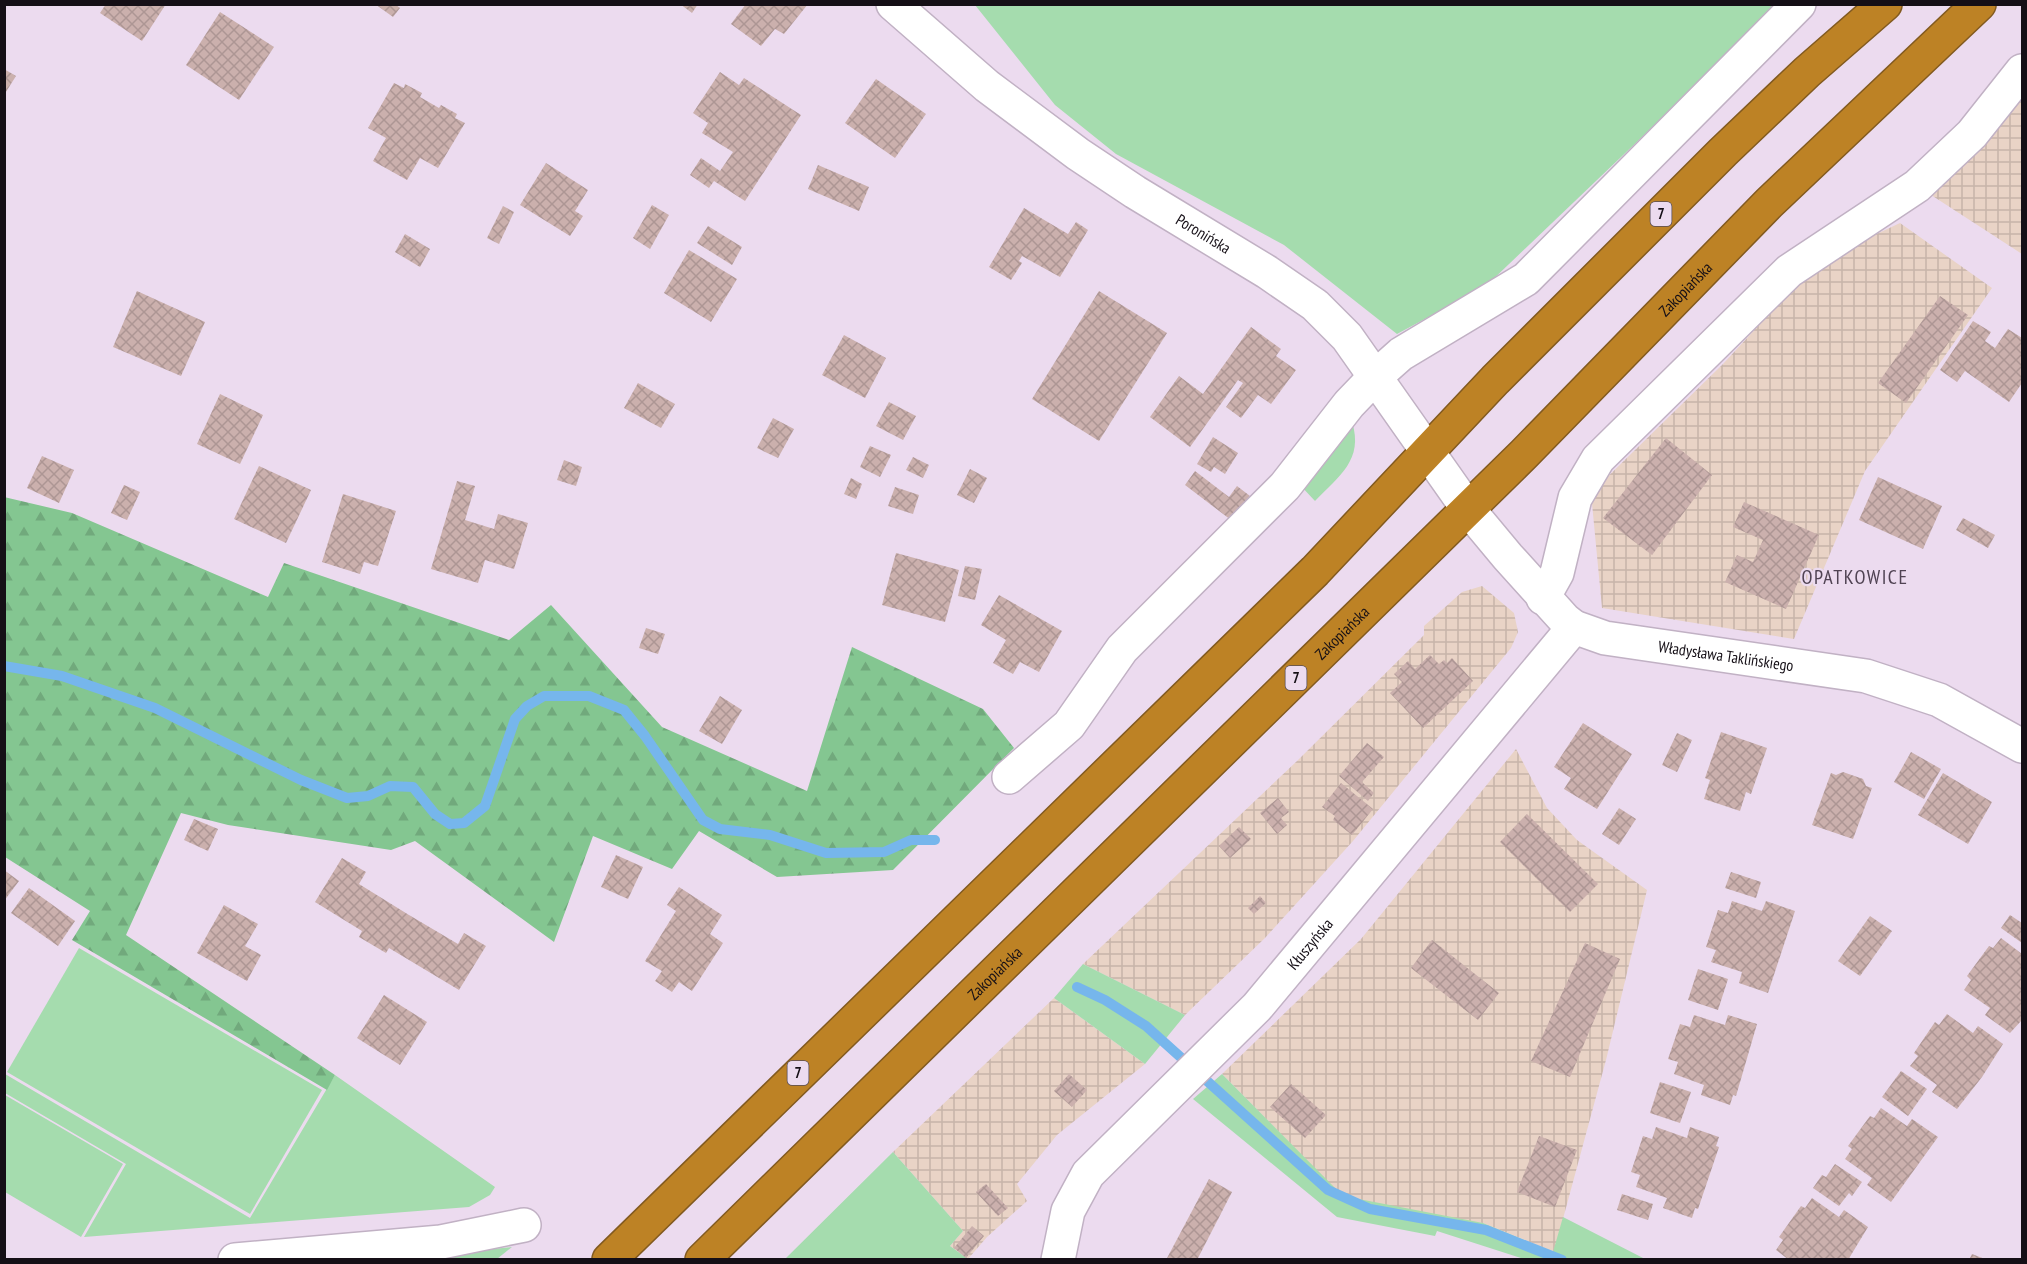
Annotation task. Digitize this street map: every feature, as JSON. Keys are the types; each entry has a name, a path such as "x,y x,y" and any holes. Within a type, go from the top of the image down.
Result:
{"highway":[{"name":"7","path":"609,1260 1323,563 1495,380 1731,145 1807,72 1885,4"},
{"name":"Zakopiańska","path":"702,1260 1468,509 1769,203 1979,4"}],"street":[{"name":"Poronińska","path":"893,4 987,86 1078,154 1135,192 1267,272 1315,305 1347,337 1468,509"},
{"path":"1009,777 1069,724 1122,649 1285,486 1348,404 1374,378 1401,354 1526,279 1799,4"},
{"path":"1543,598 1557,573 1575,498 1598,459 1789,271 1917,186 1972,134 2022,71"},
{"name":"Władysława Taklińskiego","path":"1468,509 1543,598 1575,627 1615,640 1866,676 1939,700 2022,746"},
{"name":"Kłuszyńska","path":"1058,1260 1068,1211 1088,1174 1257,1007 1575,627"},
{"path":"235,1260 441,1242 524,1226"}],"shaded area":[{"path":"2022,95 2022,254 1928,193"},
{"path":"1900,223 1992,288 1865,471 1794,639 1602,608 1591,493 1723,364 1817,262"},
{"path":"1482,586 1514,613 1518,632 1511,648 1353,841 1265,938 1185,1015 1083,964 1297,761 1424,635 1424,626 1462,592"},
{"path":"1516,749 1547,808 1577,840 1647,890 1606,1060 1554,1252 1483,1223 1425,1217 1342,1196 1222,1074 1361,939"},
{"path":"1054,998 1145,1064 1057,1135 1017,1184 1027,1201 987,1237 968,1259 950,1246 963,1231 893,1152"}],"green space":[{"path":"975,5 1774,5 1686,95 1486,286 1397,334 1284,245 1116,154 1055,105"},
{"path":"1352,422 1355,447 1352,457 1340,475 1315,501 1300,485"},
{"path":"4,497 72,513 268,597 284,563 509,640 551,605 662,727 807,791 852,647 983,709 1014,748 893,870 777,877 699,831 672,869 593,836 554,942 415,841 391,850 228,825 181,813 126,935 335,1075 327,1090 72,940 90,911 5,857"},
{"path":"79,948 322,1090 250,1214 7,1072"},
{"path":"1083,964 1185,1015 1145,1064 1054,998"},
{"path":"5,1074 250,1218 335,1075 495,1187 490,1195 469,1207 84,1237 126,1164 5,1093"},
{"path":"1222,1074 1343,1196 1483,1223 1553,1252 1563,1217 1645,1259 1524,1259 1437,1231 1435,1236 1337,1217 1193,1099"},
{"path":"5,1095 123,1164 81,1237 5,1192"},
{"path":"893,1152 963,1231 950,1246 968,1259 785,1259"},
{"path":"512,1247 497,1259 390,1259"}],"building":[{"path":"106,4 166,4 142,41 100,13"},
{"path":"375,4 395,4 400,8 393,17"},
{"path":"680,4 698,4 692,13"},
{"path":"746,4 808,4 784,34 775,29 761,46 731,24"},
{"path":"220,12 274,47 239,100 186,65"},
{"path":"4,69 16,76 4,95"},
{"path":"720,72 739,85 744,78 801,115 745,201 714,181 709,188 690,175 701,158 720,171 733,152 702,133 708,123 693,113"},
{"path":"876,79 926,114 895,158 845,123"},
{"path":"394,83 404,88 405,84 422,93 420,97 439,108 441,105 457,114 455,118 465,123 438,168 420,158 407,180 373,161 386,138 368,128"},
{"path":"546,163 588,190 575,211 583,216 570,236 520,205"},
{"path":"818,165 869,187 859,211 808,189"},
{"path":"652,205 669,215 650,249 633,238"},
{"path":"503,206 514,212 499,244 487,238"},
{"path":"1024,208 1068,234 1076,222 1088,230 1060,277 1022,256 1019,261 1022,263 1011,280 989,267"},
{"path":"708,226 742,247 732,265 697,243"},
{"path":"405,234 430,249 420,267 395,252"},
{"path":"689,250 737,279 711,322 664,293"},
{"path":"137,291 205,322 181,376 113,347"},
{"path":"1099,291 1167,333 1099,441 1032,399"},
{"path":"1940,296 1968,315 1906,403 1878,383"},
{"path":"1973,321 1991,332 1985,341 1995,348 2008,329 2022,338 2022,383 2009,402 1965,371 1957,382 1940,370"},
{"path":"1251,327 1281,349 1276,356 1296,370 1271,404 1258,395 1241,418 1226,407 1243,383 1238,380 1190,447 1150,417 1179,376 1203,394"},
{"path":"844,335 886,358 865,398 822,375"},
{"path":"638,383 675,404 661,428 624,408"},
{"path":"220,394 263,415 240,464 197,444"},
{"path":"889,402 916,416 903,440 876,426"},
{"path":"773,418 794,429 778,458 757,448"},
{"path":"1213,437 1238,453 1225,474 1214,467 1211,472 1197,464"},
{"path":"1666,438 1712,475 1652,555 1603,518"},
{"path":"870,446 891,455 880,477 860,467"},
{"path":"42,456 74,470 59,503 27,488"},
{"path":"913,457 929,465 923,478 906,470"},
{"path":"564,460 582,467 576,486 557,480"},
{"path":"259,466 311,490 286,543 234,519"},
{"path":"970,469 987,478 974,503 957,495"},
{"path":"1195,471 1229,497 1237,486 1250,496 1231,520 1185,485"},
{"path":"1878,477 1942,506 1923,549 1859,520"},
{"path":"851,478 862,484 856,499 844,494"},
{"path":"457,481 475,486 465,520 494,529 498,514 528,523 514,569 485,560 478,583 431,569"},
{"path":"124,485 140,492 127,520 111,513"},
{"path":"895,487 919,495 913,514 888,506"},
{"path":"343,494 396,511 378,566 364,562 360,574 322,562"},
{"path":"1744,502 1819,535 1786,609 1725,582 1737,555 1753,562 1763,540 1733,527"},
{"path":"1963,518 1995,535 1988,548 1956,530"},
{"path":"896,553 959,570 945,622 882,605"},
{"path":"965,566 982,569 975,600 958,596"},
{"path":"999,595 1062,631 1039,672 1020,662 1013,674 993,663 1006,640 981,625"},
{"path":"646,628 665,634 658,654 639,648"},
{"path":"1430,655 1439,664 1444,660 1447,663 1452,658 1473,681 1423,728 1390,693 1402,682 1394,674 1408,661 1415,669"},
{"path":"720,696 742,710 722,744 699,731"},
{"path":"1583,723 1632,754 1597,809 1564,789 1571,778 1554,767"},
{"path":"1721,732 1767,748 1751,794 1746,792 1740,811 1704,799 1710,780 1705,778"},
{"path":"1677,733 1692,740 1677,772 1662,765"},
{"path":"1367,743 1384,757 1362,782 1374,793 1368,801 1339,776"},
{"path":"1911,752 1941,769 1924,799 1894,782"},
{"path":"1843,772 1863,779 1866,786 1872,788 1853,839 1812,825 1831,773 1836,775"},
{"path":"1943,773 1992,802 1968,844 1918,815"},
{"path":"1341,783 1373,809 1352,835 1333,820 1335,816 1322,807"},
{"path":"1278,798 1289,812 1281,818 1287,825 1277,834 1260,813"},
{"path":"1619,808 1636,819 1619,845 1602,834"},
{"path":"1527,814 1598,884 1570,912 1500,842"},
{"path":"194,819 218,829 208,851 184,840"},
{"path":"1239,827 1251,839 1230,858 1219,846"},
{"path":"616,855 643,867 628,899 601,887"},
{"path":"342,858 366,872 359,884 409,915 458,944 464,933 486,946 459,990 389,948 386,953 359,937 362,931 315,902"},
{"path":"4,870 19,881 4,901"},
{"path":"1731,872 1761,882 1756,898 1725,888"},
{"path":"679,887 722,915 710,934 723,943 692,991 679,982 672,992 655,981 662,971 645,961 676,911 667,905"},
{"path":"29,888 75,921 58,946 11,913"},
{"path":"1260,896 1266,903 1254,914 1248,908"},
{"path":"1732,901 1762,911 1766,901 1795,911 1768,993 1739,983 1742,972 1711,962 1716,950 1706,947 1718,910 1728,913"},
{"path":"224,905 258,924 245,946 261,955 247,981 197,953"},
{"path":"2010,915 2022,923 2022,943 2001,928"},
{"path":"1870,916 1892,931 1860,976 1838,961"},
{"path":"2001,938 2022,954 2022,1020 2010,1033 1985,1015 1990,1008 1964,990 1971,980 1967,976 1989,946 1993,948"},
{"path":"1432,940 1499,993 1478,1020 1411,968"},
{"path":"1585,943 1620,959 1570,1077 1531,1061"},
{"path":"1698,969 1728,979 1718,1010 1688,1000"},
{"path":"384,995 427,1022 400,1065 357,1038"},
{"path":"1947,1014 1973,1033 1978,1026 2003,1044 1982,1077 1957,1109 1932,1092 1937,1085 1910,1066 1918,1056 1914,1053 1935,1022 1939,1025"},
{"path":"1694,1015 1725,1025 1728,1015 1757,1024 1736,1096 1733,1095 1730,1105 1701,1095 1704,1085 1674,1074 1678,1062 1668,1059 1680,1024 1690,1027"},
{"path":"1901,1071 1927,1089 1908,1116 1882,1097"},
{"path":"1069,1074 1087,1090 1072,1107 1054,1091"},
{"path":"1660,1082 1691,1092 1680,1123 1650,1113"},
{"path":"1291,1084 1326,1115 1305,1138 1270,1107"},
{"path":"1881,1108 1907,1126 1912,1119 1938,1137 1891,1202 1867,1185 1872,1178 1845,1159 1852,1149 1848,1146 1870,1116 1874,1118"},
{"path":"1656,1127 1687,1138 1690,1127 1719,1137 1716,1146 1719,1147 1698,1209 1695,1208 1692,1218 1663,1208 1667,1198 1636,1187 1640,1175 1631,1172 1643,1136 1652,1139"},
{"path":"1539,1136 1577,1150 1555,1207 1517,1192"},
{"path":"1835,1164 1862,1182 1852,1196 1849,1193 1839,1206 1813,1188 1822,1175 1826,1177"},
{"path":"1209,1179 1232,1192 1197,1260 1166,1260"},
{"path":"986,1184 1008,1208 998,1216 976,1192"},
{"path":"1622,1194 1653,1204 1648,1220 1617,1210"},
{"path":"1812,1198 1839,1217 1844,1210 1868,1227 1848,1260 1789,1260 1776,1250 1783,1240 1779,1237 1801,1206 1805,1208"},
{"path":"972,1226 984,1236 966,1258 954,1248"},
{"path":"1972,1254 1985,1259 1985,1260 1969,1260"}],"waterway":[{"path":"4,666 62,676 155,708 301,780 347,798 368,796 390,786 413,787 435,814 450,824 464,823 485,806 515,719 527,706 544,696 589,696 624,710 645,736 703,820 720,829 770,835 826,853 884,852 911,840 935,840"},
{"path":"1077,987 1105,1000 1146,1026 1328,1190 1370,1209 1486,1230 1562,1260"}],"district":[{"name":"OPATKOWICE","path":"1855,577"}]}
